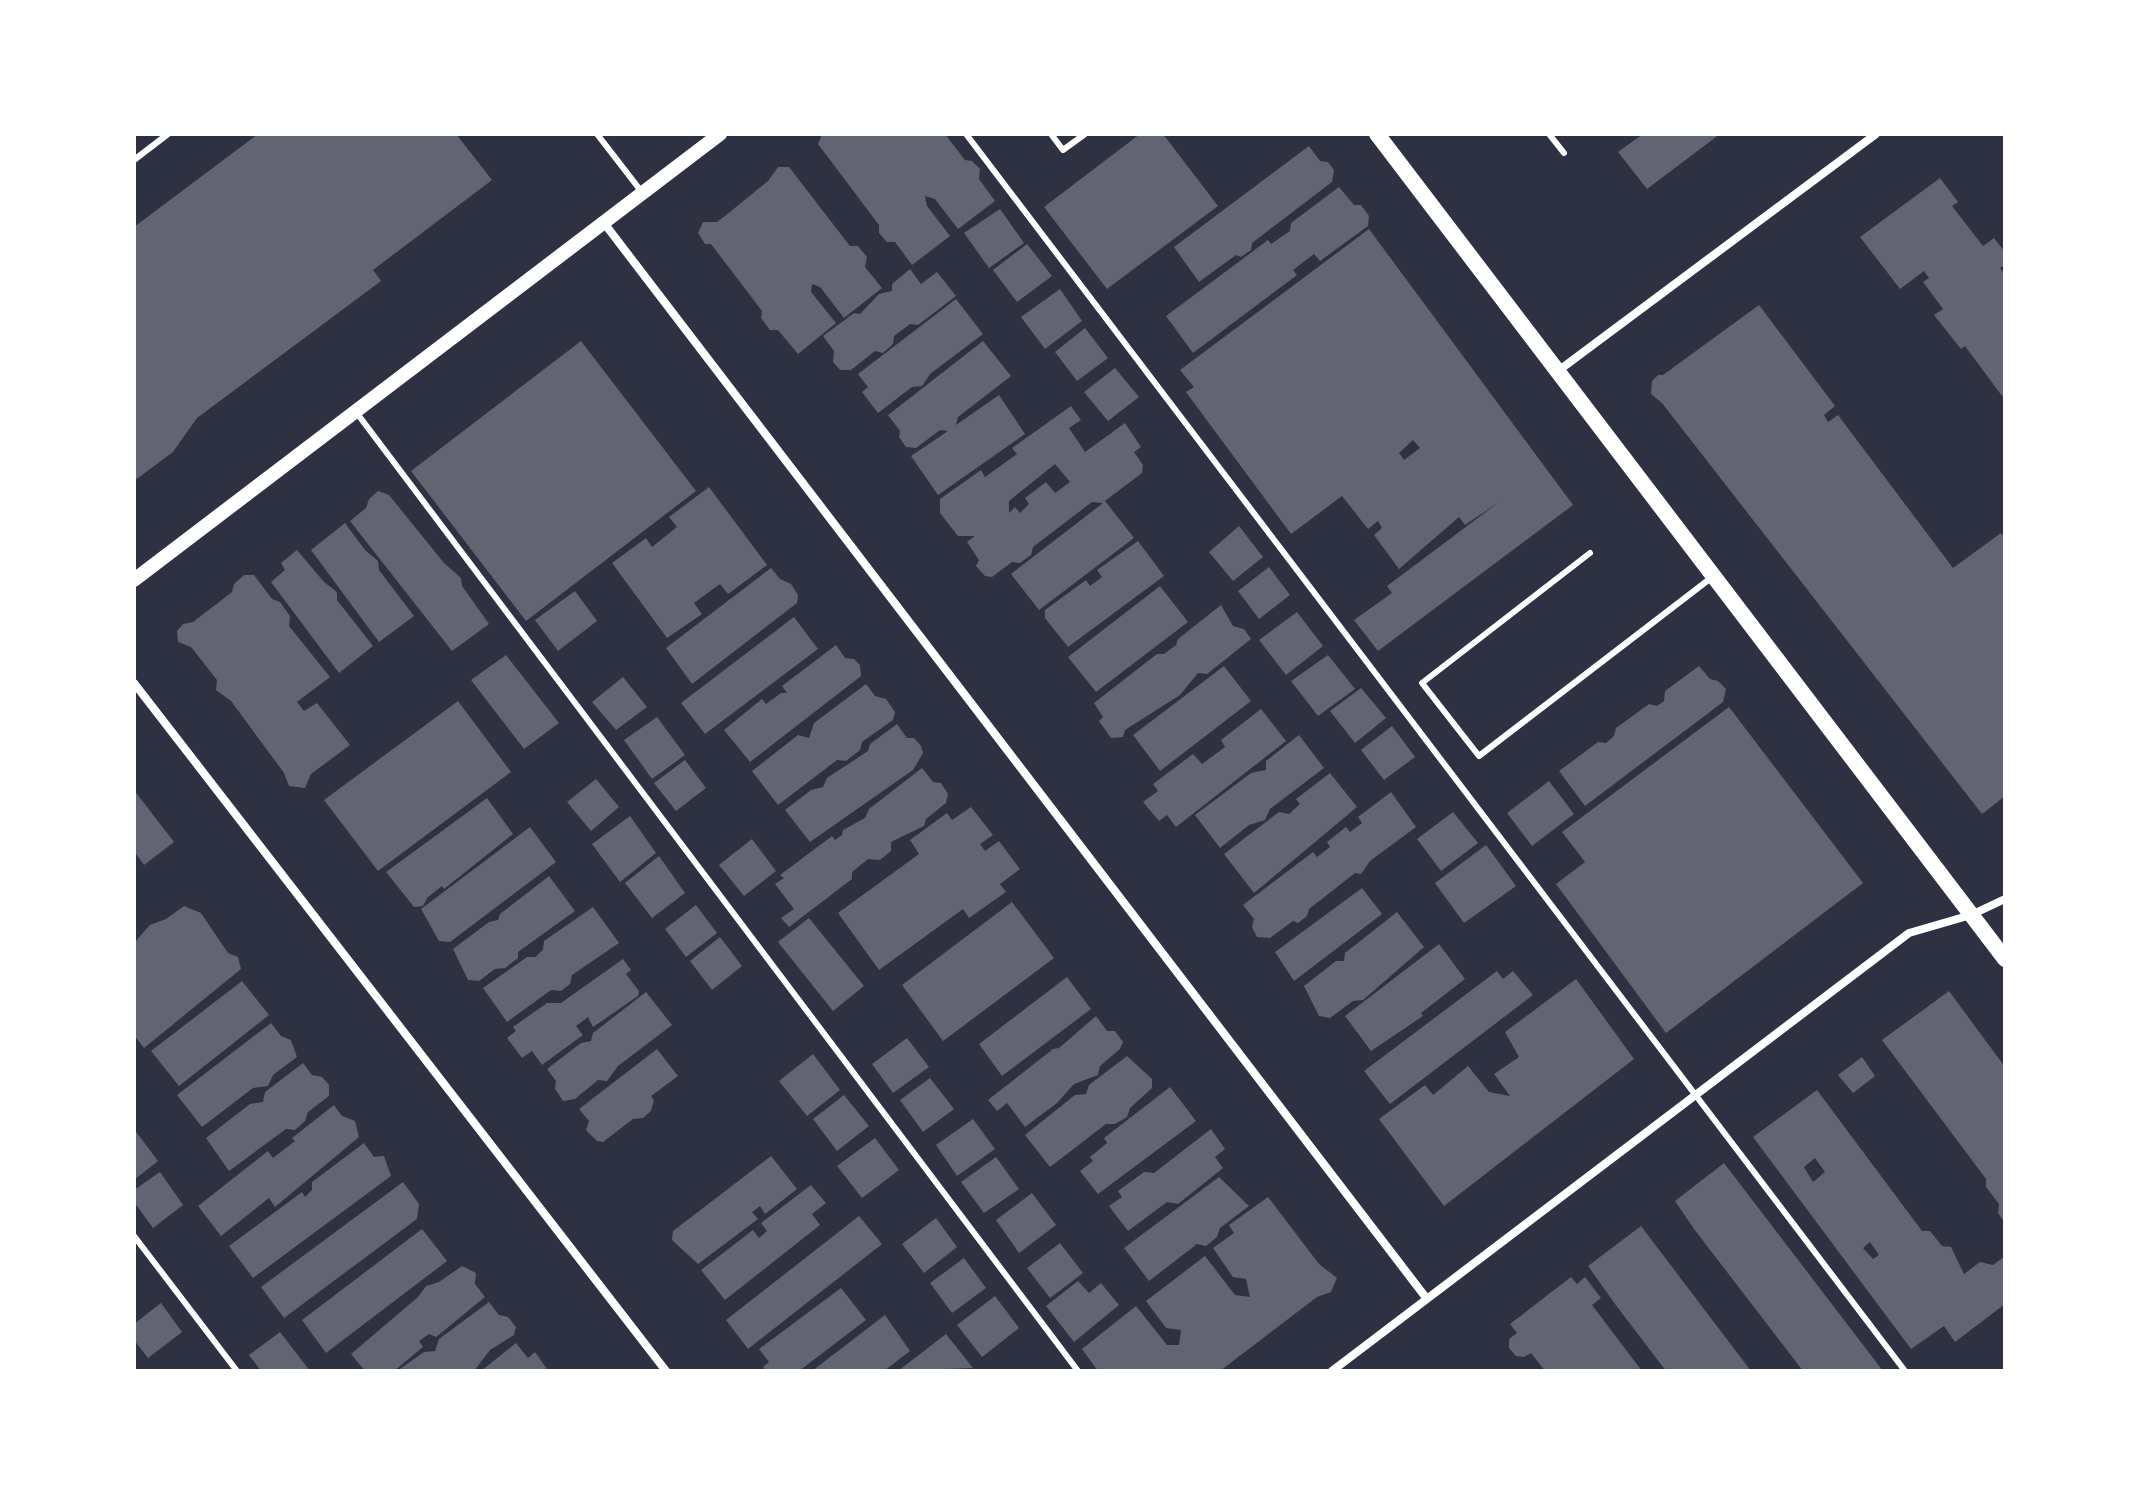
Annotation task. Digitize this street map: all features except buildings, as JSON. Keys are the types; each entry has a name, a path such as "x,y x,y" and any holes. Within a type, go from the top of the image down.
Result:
{"main road":[{"path":"1377,134 2005,959"}],"street":[{"path":"134,580 720,134"},
{"path":"1558,371 1876,134"},
{"path":"604,223 1427,1299"},
{"path":"134,683 666,1371"},
{"path":"1332,1371 1909,933 1971,915 2005,899"}],"lane":[{"path":"134,160 168,134"},
{"path":"597,134 642,193"},
{"path":"966,134 1905,1371"},
{"path":"1051,134 1063,150 1085,134"},
{"path":"1549,134 1564,153"},
{"path":"356,412 1078,1371"},
{"path":"1590,553 1422,683 1479,756 1714,576"},
{"path":"134,1236 237,1371"}]}
